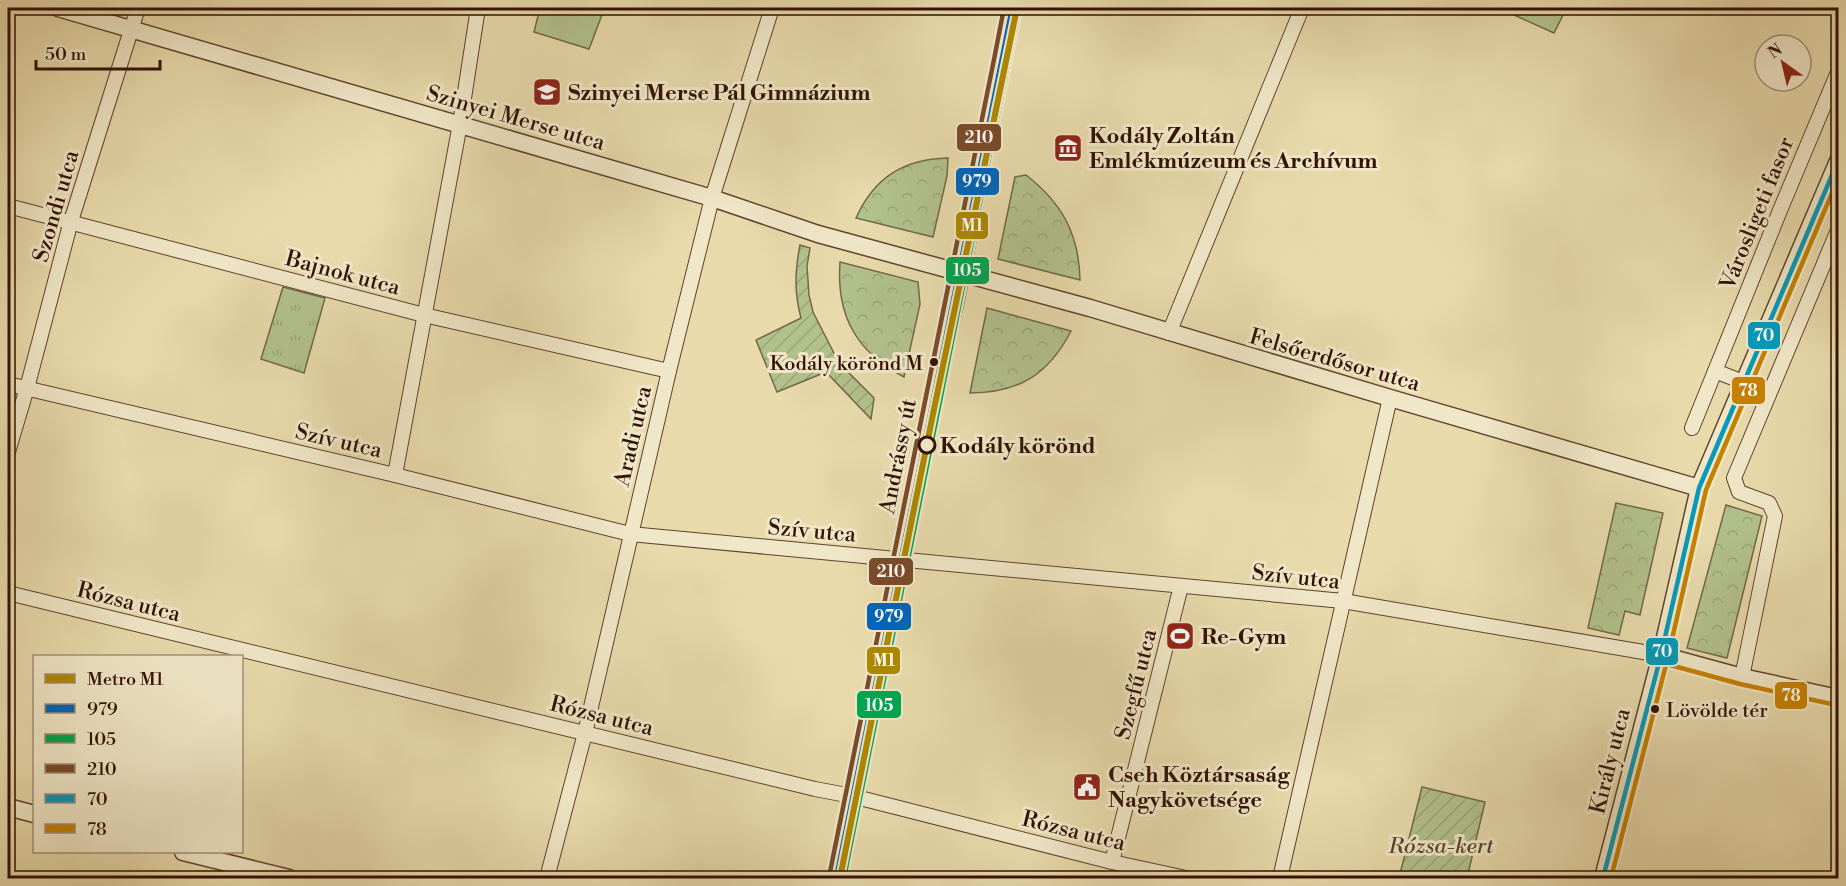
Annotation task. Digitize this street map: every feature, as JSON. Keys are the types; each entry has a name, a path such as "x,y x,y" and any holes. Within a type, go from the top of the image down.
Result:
{"main road":[{"name":"Andrássy út","path":"836,879 1012,8"}],"street":[{"name":"Szinyei Merse utca","path":"58,8 711,198 818,234 960,272"},
{"name":"Szondi utca","path":"8,452 71,221 138,8"},
{"path":"395,475 460,124 478,8"},
{"name":"Aradi utca","path":"547,879 585,733 630,534 711,198 772,8"},
{"path":"1169,333 1302,8"},
{"name":"Városligeti fasor","path":"1692,428 1839,72"},
{"path":"1839,161 1699,488 1660,655 1742,677 1839,698"},
{"name":"Bajnok utca","path":"8,206 424,315 669,371"},
{"path":"1742,677 1775,516 1769,503 1739,492 1734,478 1839,230"},
{"name":"Felsőerdősor utca","path":"960,272 1090,308 1390,399 1699,488"},
{"path":"1715,371 1743,382"},
{"name":"Szív utca","path":"8,384 395,475 630,534 1343,602 1660,655"},
{"path":"1280,879 1390,399"},
{"name":"Szegfű utca","path":"1112,862 1180,586"},
{"name":"Rózsa utca","path":"8,593 815,789 852,796 1186,879"},
{"name":"Király utca","path":"1603,879 1660,655"},
{"path":"8,807 33,813"},
{"path":"187,853 289,879"}],"green space":[{"path":"540,8 590,8 603,12 589,49 534,32"},
{"path":"1518,8 1553,8 1564,13 1554,33 1514,15"},
{"path":"948,158 947,176 933,237 856,218 872,192 892,173 917,162"},
{"path":"1026,175 1059,208 1066,221 1076,248 1080,280 998,259 1015,177"},
{"path":"800,245 810,248 807,266 813,312 839,363 874,398 871,419 826,372 777,392 756,340 801,318 796,282"},
{"path":"840,262 918,282 920,304 904,377 873,356 852,330 842,299"},
{"path":"283,287 325,298 304,373 261,359"},
{"path":"987,308 1071,331 1053,359 1031,378 1003,389 970,393"},
{"path":"1616,503 1663,513 1640,615 1625,611 1619,635 1588,628"},
{"path":"1726,505 1762,516 1727,658 1687,648"},
{"name":"Rózsa-kert","path":"1422,787 1485,802 1467,878 1399,878"}],"metro line":[{"name":"M1","path":"840,878 1017,8"}],"transit line":[{"name":"210","path":"829,877 1004,8"},
{"name":"979","path":"836,878 1012,8"},
{"name":"105","path":"844,878 1019,9"},
{"name":"70","path":"1603,878 1661,655 1699,488 1838,161"},
{"name":"78","path":"1611,878 1668,657 1706,490 1838,179"},
{"name":"78","path":"1659,662 1740,684 1836,705"}],"place":[{"name":"Szinyei Merse Pál Gimnázium","path":"547,92"},
{"name":"Kodály Zoltán Emlékmúzeum és Archívum","path":"1068,148"},
{"name":"Kodály körönd M","path":"934,362"},
{"name":"Kodály körönd","path":"927,445"},
{"name":"Re-Gym","path":"1180,636"},
{"name":"Lövölde tér","path":"1655,709"},
{"name":"Cseh Köztársaság Nagykövetsége","path":"1087,787"}]}
